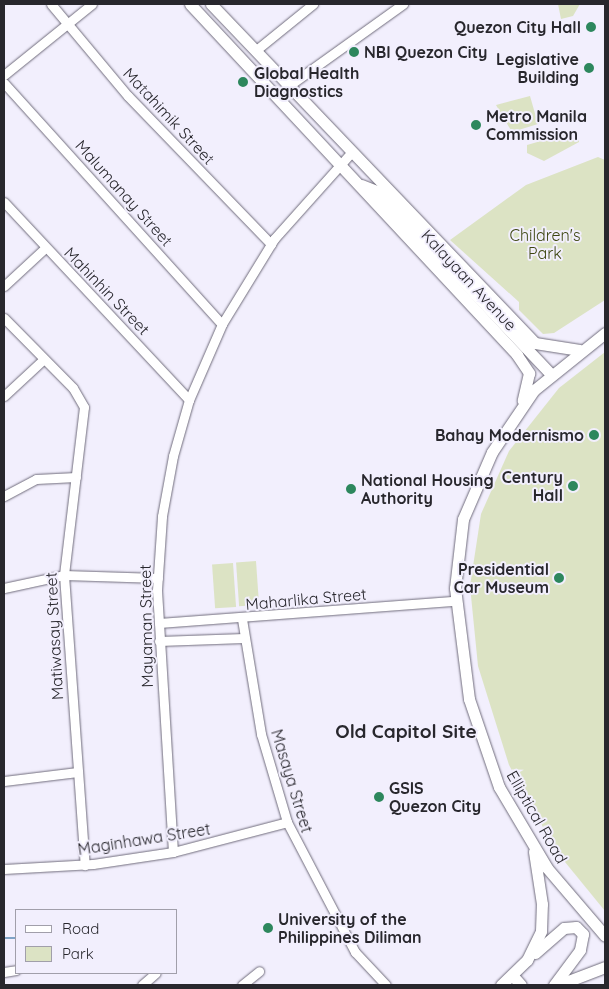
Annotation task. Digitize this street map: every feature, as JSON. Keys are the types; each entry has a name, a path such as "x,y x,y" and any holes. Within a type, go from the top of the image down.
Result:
{"main road":[{"name":"Kalayaan Avenue","path":"190,4 361,185 521,360 529,373 522,406"},
{"name":"Kalayaan Avenue","path":"211,4 531,347 550,373"},
{"name":"Kalayaan Avenue","path":"373,177 378,191 531,347"},
{"name":"Kalayaan Avenue","path":"361,185 378,191"},
{"name":"Elliptical Road","path":"605,333 579,350 550,373 522,406 492,452 468,503 457,552 455,601 460,653 475,723 499,787 534,847 561,887 605,936"},
{"path":"531,347 579,350"},
{"path":"528,960 541,924 534,847"},
{"path":"501,985 564,928 581,931 584,939 580,950 556,985"},
{"path":"556,985 605,967"},
{"path":"512,976 521,985"}],"street":[{"name":"Matahimik Street","path":"51,4 128,96 270,244"},
{"path":"4,75 92,4"},
{"path":"255,51 312,4"},
{"path":"288,87 403,4"},
{"name":"Malumanay Street","path":"4,83 222,324"},
{"name":"Mayaman Street","path":"174,852 158,623 158,578 169,478 189,400 222,324 270,244 351,154"},
{"name":"Mahinhin Street","path":"4,202 189,400"},
{"path":"4,286 45,248"},
{"name":"Matiwasay Street","path":"4,318 73,388 84,407 64,575 86,864"},
{"path":"4,396 44,359"},
{"path":"4,496 36,479 76,478"},
{"path":"4,588 64,575 158,578"},
{"name":"Maharlika Street","path":"158,623 242,619 455,601"},
{"name":"Masaya Street","path":"242,619 261,734 286,822 355,952 386,985"},
{"name":"Maharlika Street","path":"159,641 244,638"},
{"path":"4,781 78,772"},
{"name":"Maginhawa Street","path":"4,869 86,864 174,852 286,822"},
{"path":"242,985 259,972"},
{"path":"142,985 155,974"}],"green space":[{"path":"558,4 580,4 573,16 561,19"},
{"path":"530,96 538,124 512,132 496,105"},
{"path":"572,132 579,133 579,142 544,161 527,153 527,145"},
{"name":"Children's Park","path":"598,157 605,160 605,300 554,333 543,334 519,310 519,302 450,240 526,185"},
{"path":"605,352 605,911 556,851 509,765 478,666 470,586 481,514 509,451 559,388"},
{"path":"256,561 259,605 239,606 236,562"},
{"path":"233,563 236,607 215,608 212,564"}],"waterway":[{"path":"4,938 15,938"}],"place":[{"name":"Quezon City Hall","path":"591,27"},
{"name":"NBI Quezon City","path":"354,52"},
{"name":"Legislative Building","path":"589,68"},
{"name":"Global Health Diagnostics","path":"243,82"},
{"name":"Metro Manila Commission","path":"476,125"},
{"name":"Bahay Modernismo","path":"594,435"},
{"name":"Century Hall","path":"573,486"},
{"name":"National Housing Authority","path":"351,489"},
{"name":"Presidential Car Museum","path":"559,578"},
{"name":"GSIS Quezon City","path":"379,797"},
{"name":"University of the Philippines Diliman","path":"268,928"}],"district":[{"name":"Old Capitol Site","path":"406,732"}]}
